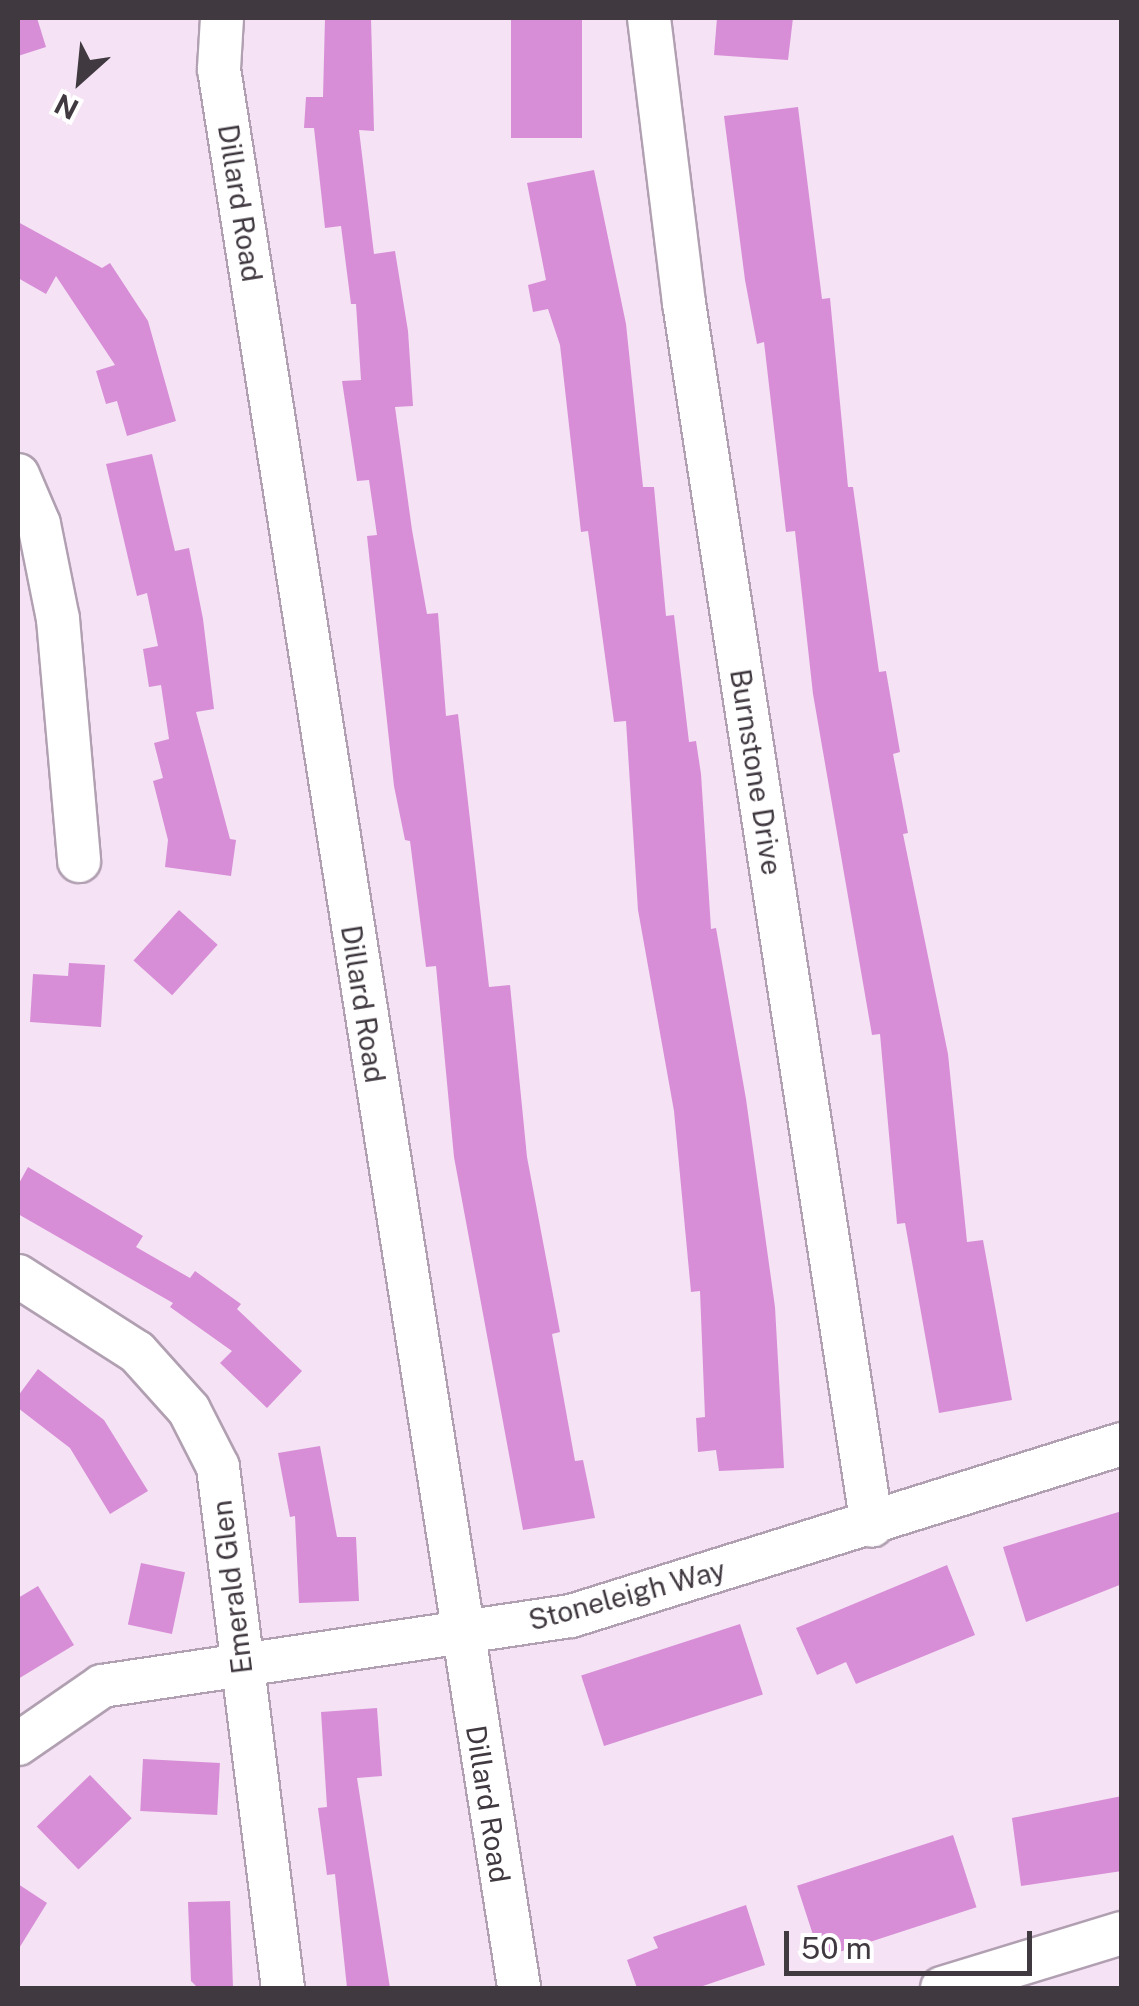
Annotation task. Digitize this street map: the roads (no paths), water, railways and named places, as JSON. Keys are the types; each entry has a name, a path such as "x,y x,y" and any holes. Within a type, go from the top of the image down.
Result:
{"street":[{"name":"Dillard Road","path":"222,18 219,69 460,1634 519,1988"},
{"name":"Burnstone Drive","path":"649,18 684,302 872,1526"},
{"path":"18,475 39,524 58,619 79,861"},
{"name":"Emerald Glen","path":"18,1276 137,1352 189,1410 218,1467 282,1988"},
{"name":"Stoneleigh Way","path":"18,1744 102,1686 242,1670 572,1616 872,1526 1122,1444"},
{"path":"942,1988 1122,1932"}]}
